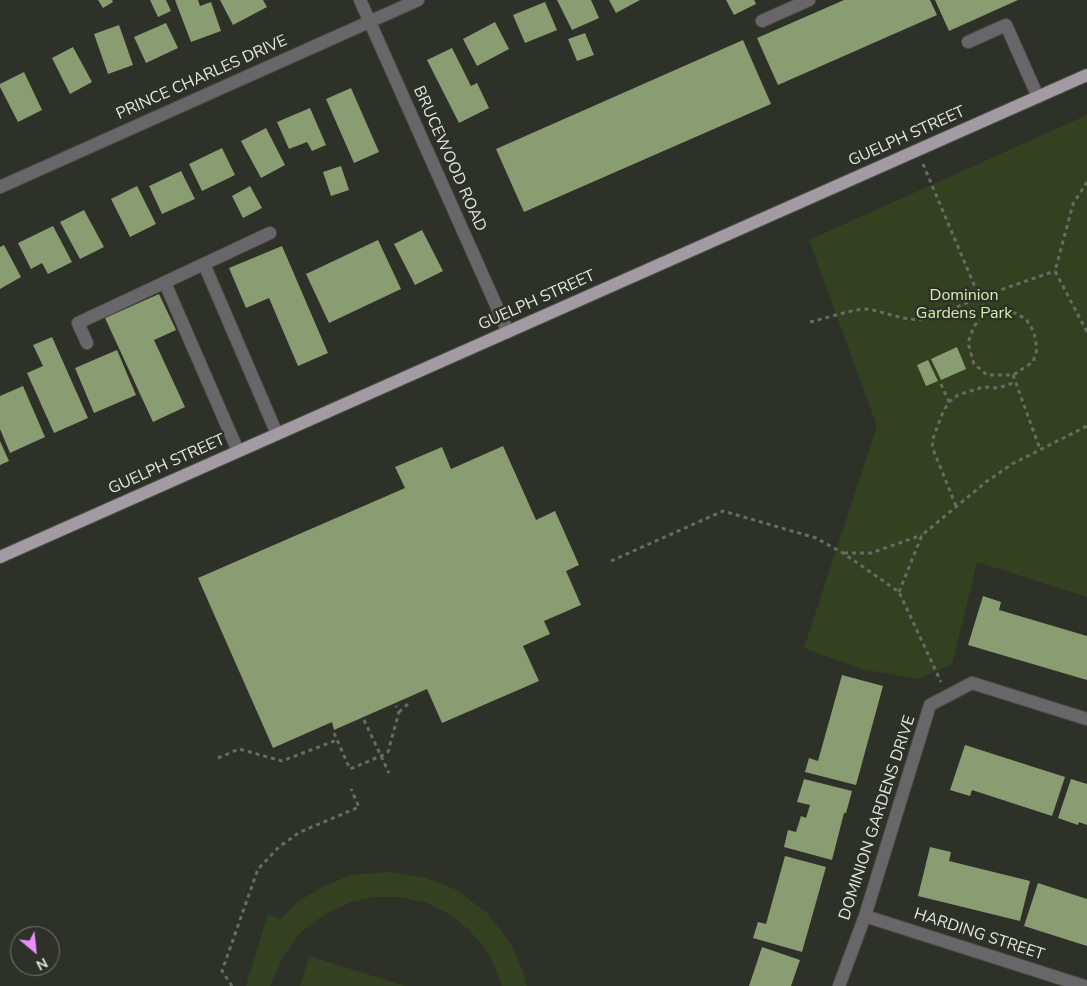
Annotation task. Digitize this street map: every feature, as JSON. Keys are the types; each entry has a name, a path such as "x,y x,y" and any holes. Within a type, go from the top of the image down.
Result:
{"main road":[{"name":"GUELPH STREET","path":"0,557 1087,75"}],"street":[{"name":"BRUCEWOOD ROAD","path":"360,0 508,332"},
{"name":"PRINCE CHARLES DRIVE","path":"0,187 418,0"},
{"path":"762,21 809,0"},
{"path":"968,42 1006,25 1038,97"},
{"path":"87,343 78,323 270,233"},
{"path":"204,264 277,434"},
{"path":"165,282 238,451"},
{"name":"DOMINION GARDENS DRIVE","path":"839,986 865,916 930,705 972,683 1087,719"},
{"name":"HARDING STREET","path":"865,916 1084,986"}],"path":[{"path":"917,151 986,313"},
{"path":"1087,182 1073,204 1055,271 1087,332"},
{"path":"810,322 855,310 869,309 919,320 936,316 1055,271"},
{"path":"997,309 1013,312 1026,319 1034,332 1037,349 1032,362 1013,376 987,375 974,364 968,343 974,326 986,313 997,309"},
{"path":"1013,376 1040,449"},
{"path":"956,506 933,449 932,441 943,412 949,402 958,396 980,388 998,388 1016,382"},
{"path":"941,384 949,402"},
{"path":"843,553 871,553 922,535 956,506 1012,464 1087,426"},
{"path":"611,561 723,510 816,538 843,553 899,592 947,696"},
{"path":"899,592 922,535"},
{"path":"334,733 350,768 388,752 399,712 408,704"},
{"path":"396,706 399,712"},
{"path":"364,720 389,773"},
{"path":"218,758 239,749 282,760 337,740"},
{"path":"232,986 222,971 258,869 279,847 300,832 359,807 351,789"}],"green space":[{"name":"Dominion Gardens Park","path":"1087,115 1087,597 977,562 952,664 918,679 862,669 804,648 877,426 809,240"},
{"path":"389,872 426,878 457,890 487,913 511,944 523,971 527,986 502,986 493,963 483,946 468,929 449,914 427,903 400,897 373,897 349,903 325,914 301,932 284,955 270,986 246,986 268,914 280,919 299,901 322,887 351,875"},
{"path":"309,956 405,986 300,986"}],"building":[{"path":"98,0 112,0 113,2 103,8"},
{"path":"150,0 166,0 171,11 158,17"},
{"path":"175,0 198,0 200,6 211,2 221,31 191,42"},
{"path":"220,0 263,0 267,7 233,25"},
{"path":"557,0 591,0 599,18 572,30"},
{"path":"609,0 640,0 616,13"},
{"path":"726,0 754,0 756,4 734,15"},
{"path":"844,0 930,0 937,15 778,85 757,38"},
{"path":"935,0 1018,0 949,31"},
{"path":"545,2 557,30 525,43 513,15"},
{"path":"495,22 509,49 477,66 463,39"},
{"path":"166,23 178,48 146,63 134,37"},
{"path":"119,25 133,65 108,74 94,34"},
{"path":"585,33 594,55 577,61 568,39"},
{"path":"743,40 771,104 524,212 496,149"},
{"path":"73,47 92,82 70,94 52,58"},
{"path":"452,48 471,86 477,83 489,108 459,123 427,60"},
{"path":"24,72 42,110 18,122 0,84"},
{"path":"351,88 379,152 354,163 326,99"},
{"path":"310,108 326,145 312,151 307,142 289,149 277,122"},
{"path":"266,128 285,165 261,178 241,141"},
{"path":"222,148 235,175 202,191 189,164"},
{"path":"341,166 349,190 331,196 323,172"},
{"path":"181,171 195,199 162,214 149,186"},
{"path":"137,186 156,224 130,237 111,199"},
{"path":"250,186 262,208 243,218 232,196"},
{"path":"84,210 104,247 80,259 60,222"},
{"path":"53,226 72,262 48,274 42,263 31,269 18,243"},
{"path":"422,230 443,271 415,285 394,244"},
{"path":"378,240 401,289 329,323 306,274"},
{"path":"4,245 21,277 0,289 0,247"},
{"path":"282,246 328,353 298,366 269,298 246,308 229,268"},
{"path":"159,294 176,330 154,340 185,407 153,422 105,318"},
{"path":"52,337 88,418 54,433 27,373 43,366 33,345"},
{"path":"957,347 966,369 941,380 931,359"},
{"path":"117,350 136,395 94,413 75,368"},
{"path":"928,360 938,381 926,386 917,365"},
{"path":"23,386 45,437 10,453 0,429 0,396"},
{"path":"0,441 9,461 0,465"},
{"path":"503,446 536,520 555,511 579,565 566,571 581,605 544,621 550,634 523,646 539,681 442,723 427,689 334,730 332,722 273,748 198,578 405,488 395,467 442,447 451,469"},
{"path":"983,596 1001,602 999,610 1087,636 1087,680 968,645"},
{"path":"842,675 883,686 856,785 805,772 809,758 818,761"},
{"path":"965,745 1065,777 1052,816 972,790 970,796 950,790"},
{"path":"804,779 852,791 846,813 844,813 832,860 784,847 788,830 796,832 801,816 806,818 810,805 797,802"},
{"path":"1071,779 1087,784 1087,825 1079,822 1078,825 1058,818"},
{"path":"930,847 951,852 949,861 1030,881 1020,921 918,896"},
{"path":"785,856 826,867 802,952 753,938 758,922 766,924"},
{"path":"1038,883 1087,899 1087,946 1024,926"},
{"path":"762,947 800,960 791,986 749,986"}]}
